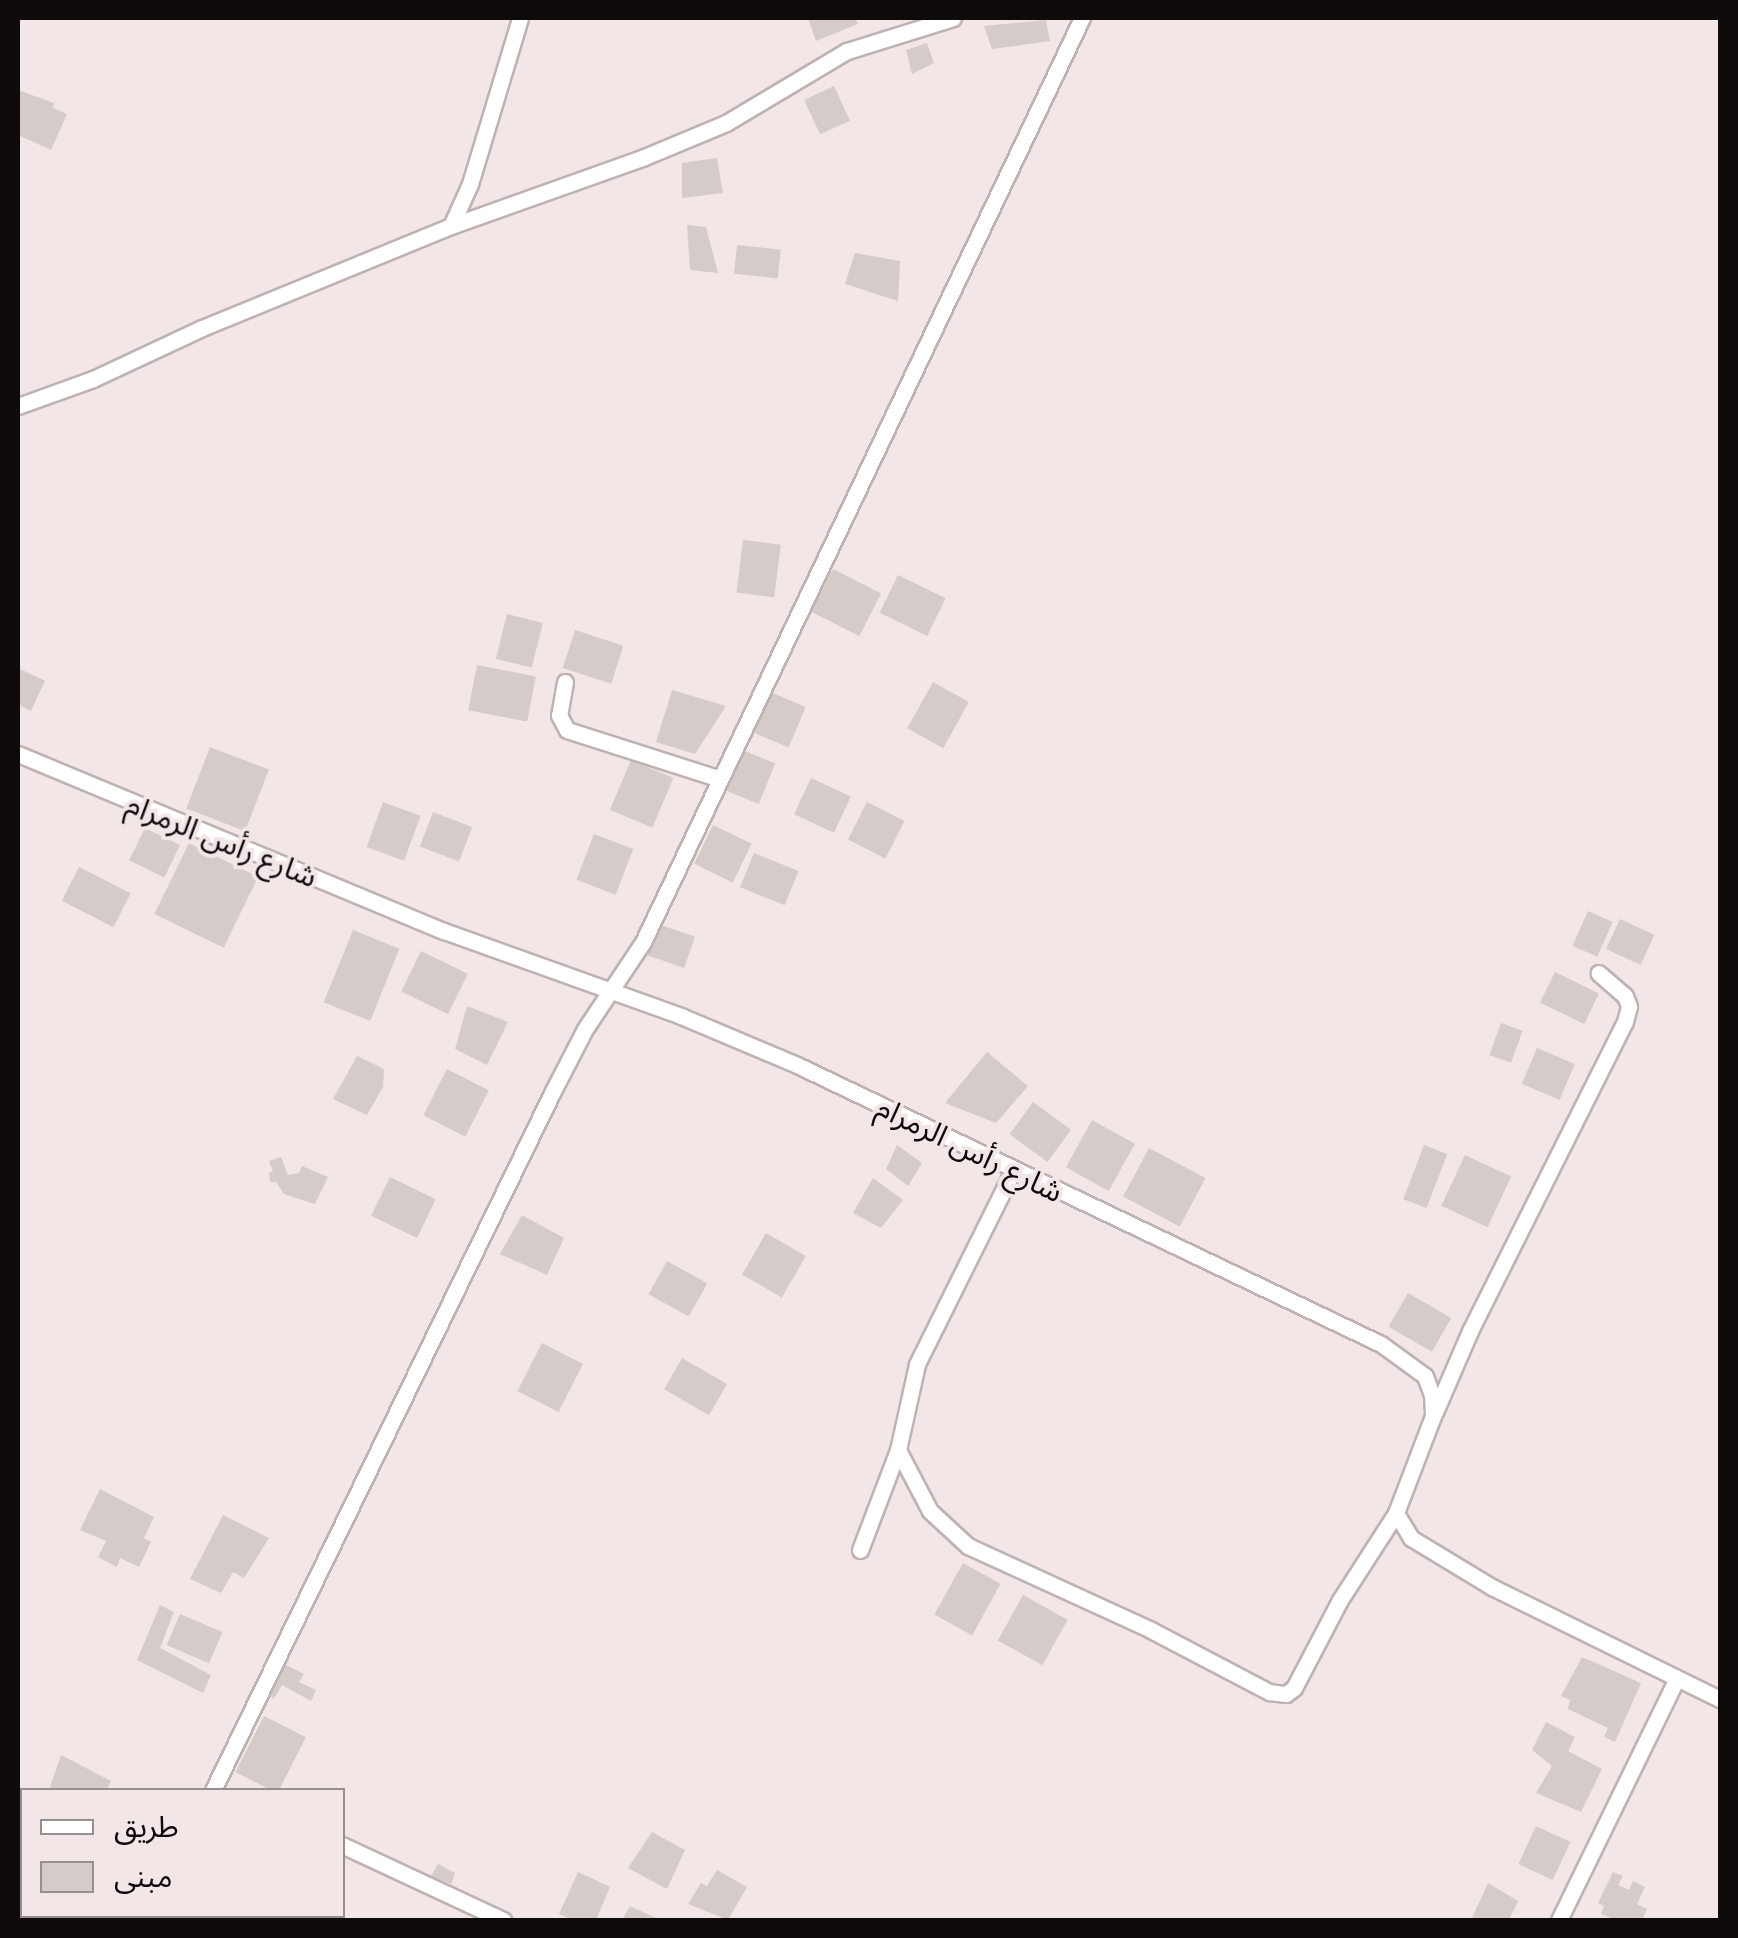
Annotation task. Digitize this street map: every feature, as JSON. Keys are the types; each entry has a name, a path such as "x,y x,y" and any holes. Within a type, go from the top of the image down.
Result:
{"street":[{"path":"451,226 470,184 520,18"},
{"path":"18,406 92,379 202,328 451,226 556,191 726,123 847,51 953,18"},
{"path":"219,1788 552,1093 585,1029 643,942 717,778 1082,18"},
{"path":"565,682 559,715 567,730 717,778"},
{"name":"شارع رأس الرمرام","path":"18,754 444,931 797,1065 1014,1172 1381,1344 1425,1376 1432,1395 1433,1416"},
{"path":"898,1450 930,1510 968,1546 1150,1629 1269,1692 1286,1694 1294,1688 1340,1600 1396,1514 1470,1331 1624,1022 1628,1006 1625,996 1599,972"},
{"path":"860,1550 898,1450 924,1349 1014,1172"},
{"path":"1396,1514 1411,1538 1492,1587 1720,1699"},
{"path":"1559,1920 1677,1678"},
{"path":"345,1846 502,1920"}],"building":[{"path":"808,18 855,18 858,24 816,41"},
{"path":"1046,20 1050,41 992,49 984,26"},
{"path":"927,43 934,63 912,74 906,50"},
{"path":"834,86 850,120 820,134 804,100"},
{"path":"18,90 54,103 53,108 67,114 51,150 18,135"},
{"path":"717,158 723,193 682,198 682,163"},
{"path":"687,225 706,227 718,273 690,270"},
{"path":"737,245 781,250 778,278 734,274"},
{"path":"855,253 900,261 898,301 845,284"},
{"path":"743,540 781,545 774,597 737,593"},
{"path":"833,569 881,594 859,636 811,612"},
{"path":"898,575 946,598 927,636 880,613"},
{"path":"507,614 543,623 532,668 496,659"},
{"path":"575,630 624,646 611,684 563,668"},
{"path":"477,665 536,676 527,722 468,710"},
{"path":"18,668 45,681 31,711 18,704"},
{"path":"933,682 969,702 943,748 907,728"},
{"path":"672,690 726,706 695,754 656,742"},
{"path":"768,691 806,707 789,748 751,732"},
{"path":"210,747 269,770 245,831 186,809"},
{"path":"740,749 775,763 759,804 724,790"},
{"path":"631,760 673,778 652,828 610,810"},
{"path":"811,778 851,797 834,833 794,814"},
{"path":"383,802 421,816 404,861 367,847"},
{"path":"867,802 904,821 885,858 848,839"},
{"path":"433,812 472,827 459,862 420,847"},
{"path":"713,825 752,844 733,882 694,864"},
{"path":"145,828 180,845 164,877 129,860"},
{"path":"594,834 633,849 616,895 576,880"},
{"path":"189,843 258,877 224,948 154,914"},
{"path":"754,853 799,871 785,905 740,887"},
{"path":"79,867 131,893 113,927 62,901"},
{"path":"1588,911 1613,922 1597,957 1573,946"},
{"path":"1620,919 1654,935 1640,965 1606,949"},
{"path":"658,924 695,937 684,968 647,955"},
{"path":"353,930 399,949 370,1021 324,1002"},
{"path":"421,951 468,974 448,1014 401,991"},
{"path":"1555,972 1599,993 1584,1024 1540,1003"},
{"path":"467,1006 508,1022 487,1065 455,1049"},
{"path":"1501,1023 1523,1031 1511,1063 1489,1055"},
{"path":"1537,1048 1575,1064 1560,1100 1522,1084"},
{"path":"987,1052 1028,1086 996,1123 945,1103"},
{"path":"357,1056 384,1069 383,1087 367,1115 333,1099"},
{"path":"447,1069 489,1090 465,1137 423,1115"},
{"path":"1033,1102 1071,1130 1048,1162 1009,1134"},
{"path":"1092,1120 1135,1144 1109,1191 1066,1167"},
{"path":"897,1145 922,1163 908,1186 886,1169"},
{"path":"1424,1145 1447,1154 1427,1208 1403,1199"},
{"path":"1149,1148 1206,1178 1180,1227 1123,1197"},
{"path":"1465,1155 1511,1177 1488,1227 1441,1206"},
{"path":"281,1157 288,1175 299,1173 302,1166 328,1177 315,1204 284,1194 276,1182 270,1182 269,1173 273,1171 269,1161"},
{"path":"390,1177 436,1199 417,1238 371,1216"},
{"path":"873,1178 903,1200 881,1228 853,1213"},
{"path":"522,1215 564,1238 547,1275 500,1254"},
{"path":"766,1233 806,1256 782,1298 742,1275"},
{"path":"667,1261 707,1283 689,1317 649,1294"},
{"path":"1408,1293 1451,1318 1432,1352 1388,1327"},
{"path":"542,1343 583,1364 558,1412 517,1391"},
{"path":"682,1358 727,1384 709,1415 664,1389"},
{"path":"100,1489 154,1517 144,1538 151,1542 139,1567 120,1558 117,1567 98,1557 106,1541 80,1530"},
{"path":"223,1515 269,1538 244,1578 233,1572 221,1593 190,1579"},
{"path":"963,1563 1001,1584 972,1635 934,1615"},
{"path":"1023,1595 1068,1620 1042,1665 998,1640"},
{"path":"160,1605 174,1612 160,1648 211,1675 203,1693 137,1660"},
{"path":"180,1614 222,1632 209,1663 167,1645"},
{"path":"1582,1657 1641,1683 1615,1742 1604,1737 1608,1728 1568,1709 1570,1700 1561,1696"},
{"path":"284,1664 304,1674 299,1682 316,1690 311,1701 282,1685 274,1699 267,1693"},
{"path":"264,1716 306,1737 280,1788 267,1788 235,1772"},
{"path":"1546,1722 1575,1737 1568,1751 1602,1769 1581,1812 1536,1793 1552,1766 1532,1750"},
{"path":"61,1755 111,1781 108,1788 50,1788"},
{"path":"1536,1826 1570,1842 1553,1880 1518,1864"},
{"path":"652,1832 685,1850 667,1889 628,1868"},
{"path":"438,1864 455,1873 451,1884 431,1876"},
{"path":"717,1870 747,1887 728,1920 688,1904 701,1883 707,1886"},
{"path":"578,1872 610,1887 596,1920 572,1920 559,1914"},
{"path":"1613,1872 1623,1876 1618,1885 1629,1890 1633,1881 1645,1887 1637,1904 1647,1909 1642,1920 1616,1920 1601,1914 1604,1906 1598,1903"},
{"path":"1488,1883 1518,1901 1509,1920 1471,1920"},
{"path":"630,1906 660,1920 622,1920"}]}
